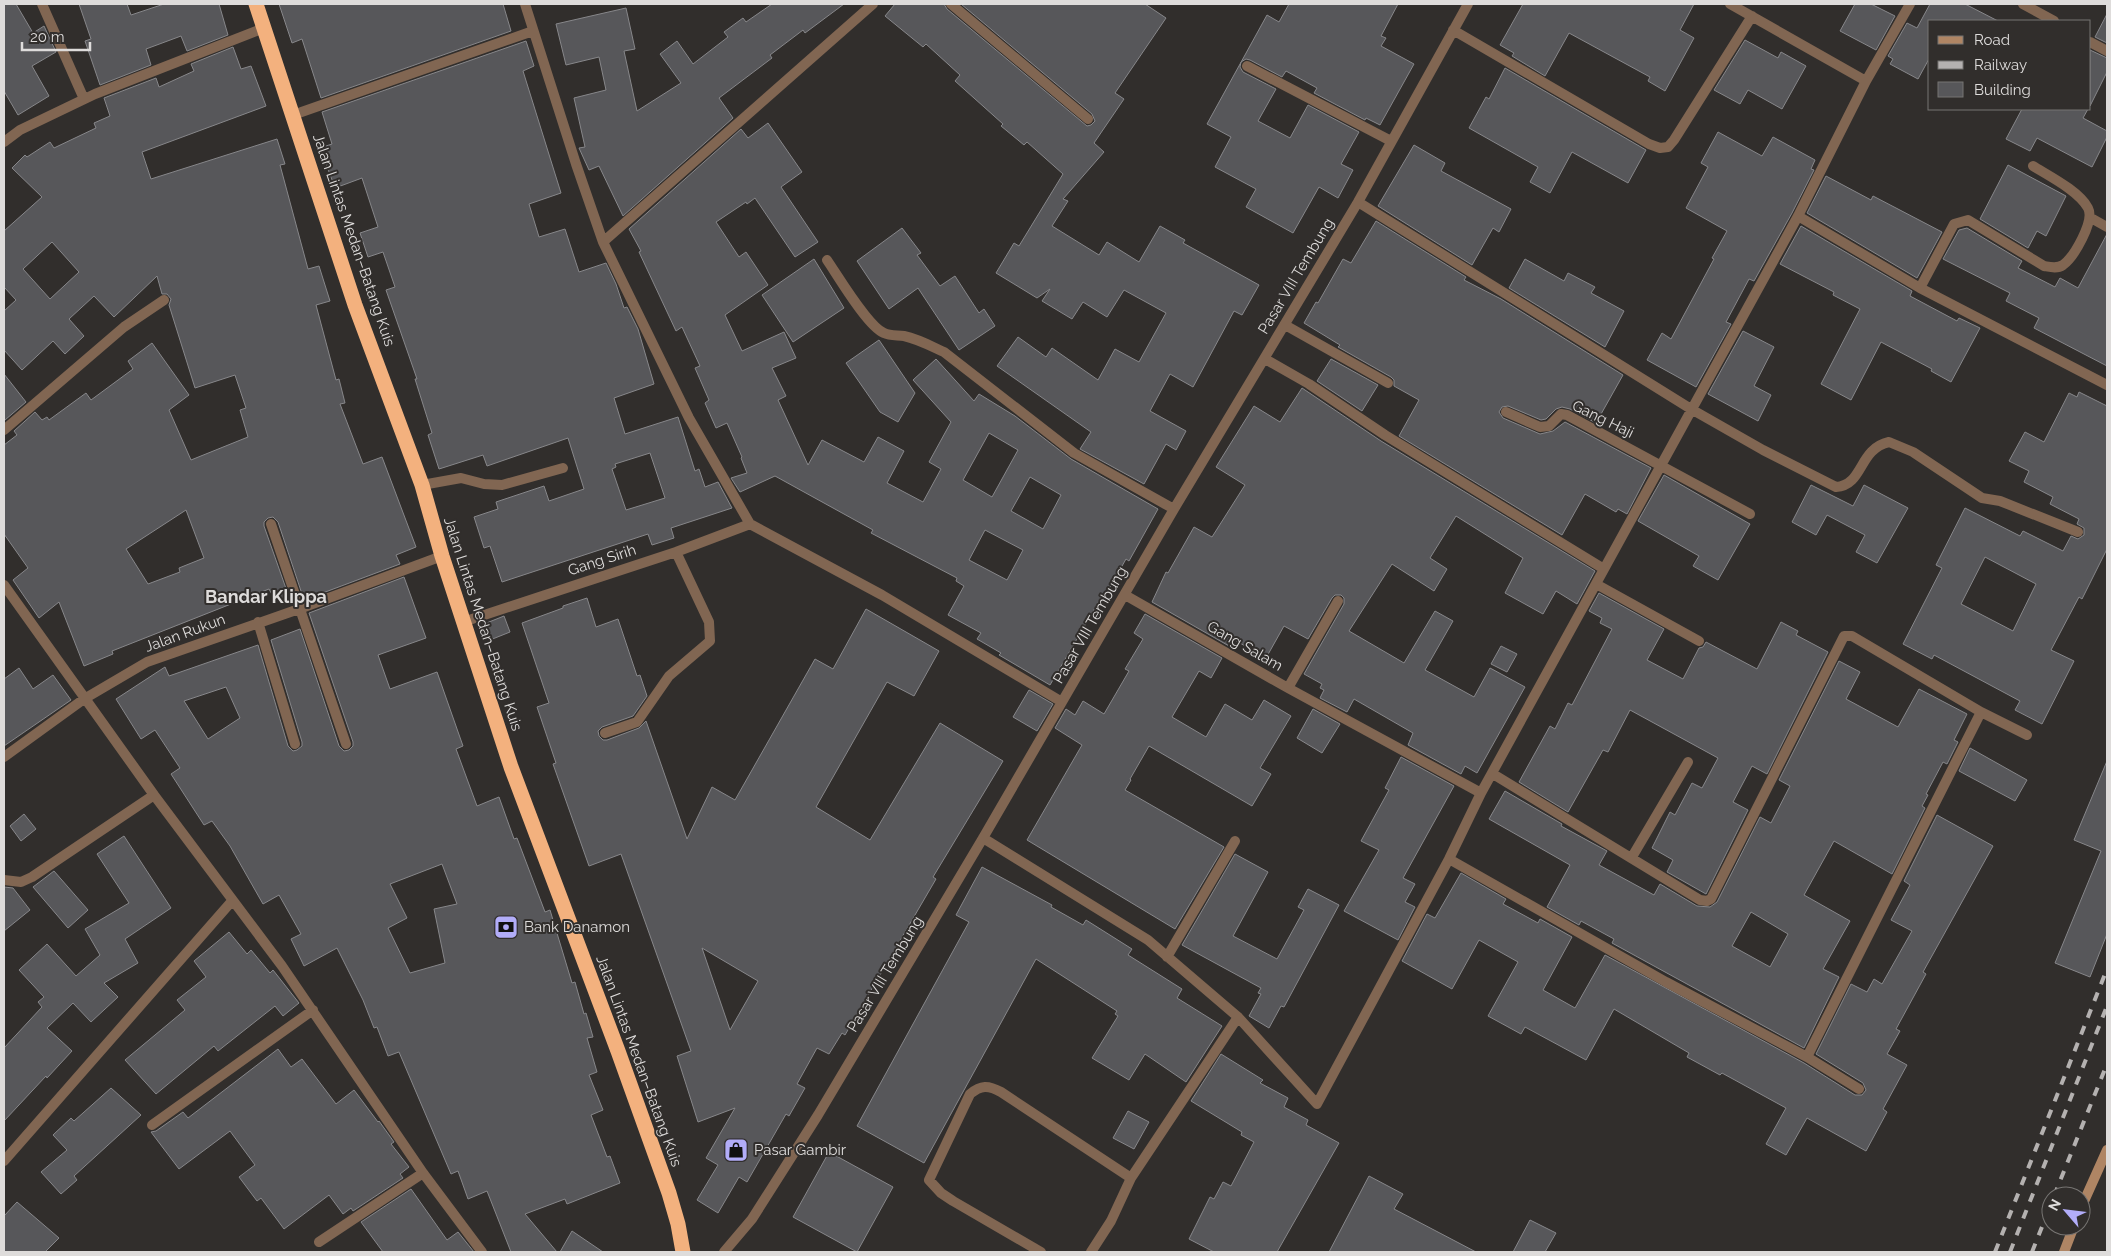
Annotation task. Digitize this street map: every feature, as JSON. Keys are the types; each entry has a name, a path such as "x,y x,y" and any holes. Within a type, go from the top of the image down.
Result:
{"highway":[{"name":"Jalan Lintas Medan–Batang Kuis","path":"256,4 355,305 422,486 442,556 511,767 618,1051 668,1193 678,1224 683,1252"}],"street":[{"path":"42,4 84,99"},
{"path":"525,4 603,242 689,418 750,524 882,595 1062,702"},
{"path":"603,242 873,4"},
{"path":"951,4 1088,120"},
{"name":"Pasar VIII Tembung","path":"724,1252 752,1218 818,1115 983,838 1174,509 1358,202 1468,4"},
{"path":"1730,4 1866,81"},
{"path":"983,838 1148,940 1238,1017 1317,1104 1448,859 1481,793 1798,216 1866,81 1910,4"},
{"path":"2023,4 2052,20"},
{"path":"1453,30 1649,144 1660,148 1668,147 1674,140 1752,16"},
{"path":"4,142 20,130 84,99 264,28"},
{"path":"293,115 533,31"},
{"path":"2091,43 2107,52"},
{"path":"1247,66 1391,141"},
{"path":"1920,288 1954,224 1960,221 1968,220 2044,266 2053,268 2062,266 2073,254 2091,218 2089,209 2078,195 2033,166"},
{"path":"1358,202 1691,409 1763,450 1836,487 1845,486 1855,477 1865,459 1875,448 1889,442 1913,452 1982,498 2000,501 2078,532"},
{"path":"1798,216 1920,288 2107,385"},
{"path":"2091,218 2107,227"},
{"path":"827,260 877,329 883,333 904,336 925,343 944,352 1074,453 1174,509"},
{"path":"4,430 124,327 164,300"},
{"path":"1285,325 1388,383"},
{"path":"1265,359 1604,569"},
{"name":"Gang Haji","path":"1506,412 1540,427 1549,426 1560,414 1567,415 1660,465"},
{"path":"1660,465 1750,514"},
{"path":"422,486 461,478 484,484 502,485 563,468"},
{"path":"271,524 346,744"},
{"name":"Gang Sirih","path":"463,622 676,552 750,524"},
{"path":"605,733 636,722 669,676 710,641 709,622 676,552"},
{"name":"Jalan Rukun","path":"4,757 84,698 146,662 299,609 442,556"},
{"path":"1596,584 1699,641"},
{"path":"4,585 154,795 314,1010 424,1173 482,1252"},
{"name":"Gang Salam","path":"1125,596 1288,688 1338,601"},
{"path":"258,622 295,744"},
{"path":"1493,774 1700,900 1708,901 1711,899 1846,635 1852,636 1981,712 2027,735"},
{"path":"1288,688 1481,793"},
{"path":"1807,1057 1981,712"},
{"path":"1632,857 1688,762"},
{"path":"4,880 21,882 32,877 154,795"},
{"path":"1167,957 1235,841"},
{"path":"1448,859 1666,982 1807,1057 1859,1089"},
{"path":"4,1161 232,901"},
{"path":"152,1125 314,1010"},
{"path":"1090,1252 1111,1221 1131,1178 1238,1017"},
{"path":"1041,1252 953,1201 941,1193 929,1180 970,1094 978,1087 989,1086 1001,1092 1131,1178"},
{"path":"2091,1186 2107,1150"},
{"path":"319,1242 424,1173"},
{"path":"2065,1252 2071,1236"}],"building":[{"path":"4,4 16,4 33,33 44,26 56,52 32,66 49,96 18,115 4,91"},
{"path":"79,4 127,4 131,15 164,4 219,4 228,35 187,51 181,36 146,49 151,65 100,85 85,41 91,39"},
{"path":"279,4 503,4 511,31 321,98 302,39 292,43"},
{"path":"772,4 844,4 805,33 803,30 770,55 772,58 719,98 733,118 623,216 599,166 589,170 579,148 585,147 574,98 606,90 599,57 566,65 556,24 626,8 635,49 624,51 637,111 681,83 660,54 677,41 693,64 728,37 724,32 743,18 746,22"},
{"path":"895,4 944,4 947,9 1087,126 1095,121 1092,114 961,4 1145,4 1166,18 1115,93 1124,99 1094,143 1104,152 1063,199 1068,201 1052,226 1099,255 1107,242 1139,262 1160,226 1185,240 1183,243 1259,285 1242,315 1234,311 1193,387 1170,374 1150,411 1186,431 1176,450 1166,444 1144,484 1080,449 1091,432 997,366 1018,337 1046,357 1052,348 1098,380 1115,349 1139,362 1166,313 1124,290 1107,317 1083,302 1072,319 1042,301 1050,289 1037,298 996,273 1014,243 1019,246 1063,174 1027,142 1024,145 1001,126 1003,124 955,81 960,75 926,44 923,47 885,16"},
{"path":"1289,4 1398,4 1381,36 1386,38 1381,46 1414,64 1380,125 1366,118 1365,120 1314,93 1317,88 1286,71 1282,77 1250,60 1246,59 1241,62 1267,15 1279,22"},
{"path":"1523,4 1694,4 1680,30 1694,38 1665,91 1648,81 1650,77 1569,33 1545,76 1512,56 1514,53 1500,45"},
{"path":"1855,4 1871,4 1895,16 1876,50 1840,31"},
{"path":"1930,4 1965,4 1996,20 1928,20 1928,61 1918,79 1890,64 1893,59 1888,56 1907,23 1917,28"},
{"path":"2107,14 2107,43 2095,37"},
{"path":"1745,40 1778,58 1781,52 1806,66 1782,109 1748,90 1740,104 1714,90"},
{"path":"526,41 534,66 523,71 561,193 529,204 539,237 565,229 579,272 606,263 624,308 627,307 638,329 654,384 614,398 625,434 678,417 695,471 699,469 705,487 718,482 732,508 671,528 674,538 652,545 648,534 502,582 490,546 484,548 474,517 498,509 496,502 544,486 549,501 584,489 568,438 487,466 483,455 439,469 428,435 432,433 415,379 417,379 386,290 395,287 383,252 368,257 360,233 378,227 362,178 335,188 320,148 332,144 322,112","holes":["650,453 665,498 626,510 612,469 616,467 615,464"]},
{"path":"233,47 241,69 251,66 266,106 142,152 151,179 277,139 285,164 280,165 308,269 319,266 330,301 316,305 336,380 339,379 345,403 340,404 363,464 382,457 416,547 396,555 400,564 304,600 278,522 273,517 268,518 264,522 264,526 289,597 276,602 269,589 112,651 113,654 84,666 59,602 39,618 13,580 28,568 4,534 4,445 17,435 14,431 35,412 42,420 47,417 49,420 86,393 91,400 133,369 128,361 152,343 189,395 169,410 191,460 248,437 240,410 246,408 235,375 195,388 169,305 171,299 167,294 162,294 157,276 114,317 94,296 69,319 84,336 65,354 53,341 22,370 4,350 4,311 16,300 4,287 4,231 42,197 12,168 25,155 27,157 50,142 54,148 96,128 94,123 110,116 104,98 156,78 159,87 194,71 191,64","holes":["52,242 79,272 50,299 23,269","186,510 204,558 179,568 180,572 148,584 126,549"]},
{"path":"2091,50 2107,58 2107,72 2091,104"},
{"path":"1241,62 1240,67 1243,72 1276,89 1258,121 1290,138 1308,105 1359,132 1341,164 1353,170 1338,198 1319,187 1293,233 1246,207 1256,189 1215,167 1231,137 1207,124"},
{"path":"1505,68 1646,150 1628,183 1572,152 1550,193 1530,182 1538,167 1469,128 1486,97 1489,99"},
{"path":"2021,110 2087,110 2083,118 2107,131 2107,137 2092,167 2037,138 2030,151 2006,139"},
{"path":"768,123 802,172 781,187 818,242 795,257 755,198 716,222 739,257 746,252 768,285 725,315 742,351 784,332 796,358 772,368 786,396 778,400 808,465 822,440 864,462 878,437 904,451 887,483 923,502 941,469 929,462 951,422 913,380 936,359 974,401 979,394 1015,416 1071,459 1158,509 1129,561 1126,559 1104,598 1102,596 1050,685 999,655 1001,653 977,639 981,633 948,615 964,586 956,581 957,578 871,533 873,530 775,476 740,492 731,478 747,473 742,457 727,423 716,428 705,403 709,400 695,368 700,366 682,327 676,331 639,252 641,251 629,229 741,129 748,138","holes":["989,433 1018,450 992,497 963,480","1030,477 1061,495 1043,529 1011,511","985,530 1023,550 1007,580 969,560"]},
{"path":"1718,132 1762,156 1773,137 1815,160 1811,169 1814,170 1792,213 1754,281 1749,279 1726,322 1731,324 1696,387 1647,360 1662,333 1671,339 1727,231 1686,208 1708,167 1701,163"},
{"path":"1414,145 1445,163 1441,171 1511,209 1499,232 1493,228 1472,265 1378,206"},
{"path":"2008,165 2066,196 2046,236 2037,231 2028,248 1980,219"},
{"path":"1826,176 1871,200 1873,196 1942,232 1917,278 1807,213"},
{"path":"1376,221 1466,277 1464,280 1501,299 1623,375 1596,423 1570,409 1562,407 1556,409 1546,419 1541,420 1508,406 1502,407 1499,412 1503,418 1540,434 1553,431 1565,422 1651,468 1627,514 1618,509 1616,512 1585,494 1562,535 1399,436 1419,400 1394,386 1394,380 1391,377 1338,347 1340,345 1304,323 1316,302 1318,303 1343,259 1351,263"},
{"path":"1801,226 1912,291 1910,296 1957,321 1959,318 1980,328 1951,382 1931,371 1932,369 1881,342 1851,400 1821,384 1860,309 1833,295 1834,292 1780,264"},
{"path":"902,228 921,253 917,255 940,286 955,276 979,313 984,309 995,326 959,350 918,288 889,309 857,261"},
{"path":"1967,228 2022,261 2018,268 2055,287 2060,278 2078,288 2107,234 2107,366 2034,328 2039,318 2006,301 2010,293 1943,259 1959,230"},
{"path":"814,259 844,308 793,342 762,295"},
{"path":"1525,259 1564,281 1568,273 1595,287 1591,293 1624,311 1605,347 1509,288"},
{"path":"1743,331 1774,347 1754,386 1771,395 1758,421 1708,394"},
{"path":"879,340 915,393 898,422 880,412 846,363"},
{"path":"1331,359 1378,385 1362,411 1317,381"},
{"path":"4,374 26,402 5,420 4,419"},
{"path":"1302,388 1381,441 1595,571 1577,604 1556,591 1543,614 1505,593 1523,558 1456,516 1430,558 1447,569 1434,591 1392,564 1349,631 1404,663 1435,611 1453,621 1425,670 1474,697 1490,668 1525,687 1477,773 1465,766 1461,774 1408,745 1413,733 1354,699 1347,712 1320,698 1324,690 1320,688 1322,684 1304,674 1344,604 1344,598 1341,595 1335,595 1332,598 1308,639 1284,626 1266,658 1233,639 1229,646 1152,602 1166,572 1168,573 1194,527 1212,537 1245,485 1216,467 1254,406 1280,422"},
{"path":"2079,392 2107,406 2107,549 2082,599 2079,597 2051,650 2074,661 2042,724 2015,710 2020,701 1934,655 1932,659 1903,644 1942,568 1936,565 1965,508 2020,536 2023,531 2063,551 2071,536 2078,539 2084,535 2084,528 2077,524 2079,519 2050,504 2053,497 2024,482 2029,471 2009,461 2025,432 2044,442 2069,393 2077,397","holes":["1985,557 2036,584 2013,631 1961,604"]},
{"path":"1664,475 1750,524 1718,580 1693,566 1699,556 1638,521"},
{"path":"1811,485 1853,506 1864,485 1908,508 1877,563 1856,552 1865,535 1827,515 1816,535 1792,522"},
{"path":"404,577 426,638 378,655 390,689 437,672 463,746 456,749 477,806 499,797 514,839 517,838 545,912 550,910 572,983 575,982 593,1037 587,1038 597,1072 589,1075 603,1110 591,1115 607,1157 610,1156 620,1183 567,1204 565,1199 525,1214 557,1252 511,1252 487,1191 468,1199 458,1171 451,1174 399,1052 388,1056 377,1027 374,1028 363,1000 337,948 304,966 291,939 301,934 279,895 263,904 230,846 212,821 204,825 171,774 180,768 155,730 141,739 116,699 165,667 169,676 258,645 288,746 293,751 297,750 302,746 302,742 271,640 300,629 339,746 344,751 349,750 353,746 353,742 309,613","holes":["226,687 240,718 208,739 184,701","442,864 457,904 434,909 445,963 410,973 388,928 407,918 390,884"]},
{"path":"1599,593 1664,629 1647,660 1683,679 1699,648 1703,647 1706,642 1757,669 1781,622 1798,631 1796,635 1828,652 1767,774 1752,766 1733,802 1748,810 1706,894 1667,872 1673,860 1652,848 1670,812 1675,815 1692,783 1702,788 1718,758 1630,710 1608,752 1603,750 1568,812 1519,782 1550,726 1555,729 1568,703 1572,705 1612,629 1600,623 1602,618 1589,611"},
{"path":"587,598 596,627 618,619 637,676 640,675 647,696 633,716 602,727 598,731 599,736 603,740 607,740 639,728 646,721 687,839 712,787 735,800 815,659 833,669 866,609 939,651 914,696 887,682 816,807 870,840 940,723 1003,761 933,877 936,879 845,1035 842,1033 829,1054 817,1048 797,1084 805,1088 789,1116 786,1114 747,1182 739,1177 718,1213 697,1200 718,1165 706,1158 735,1108 698,1122 677,1056 691,1051 621,854 589,866 553,764 556,763 537,707 549,703 522,623 563,608 563,606","holes":["702,948 758,981 730,1030"]},
{"path":"1145,614 1222,658 1211,678 1199,671 1172,717 1206,737 1225,704 1252,720 1264,700 1291,716 1260,768 1271,774 1252,806 1149,746 1130,779 1125,790 1224,847 1175,929 1027,840 1082,745 1055,728 1066,709 1075,715 1083,701 1104,714 1129,671 1125,669 1143,639 1134,633"},
{"path":"504,616 510,632 490,640 484,624"},
{"path":"1501,646 1517,654 1507,672 1491,664"},
{"path":"1839,661 1860,672 1846,699 1898,727 1919,689 1967,714 1954,740 1958,742 1947,764 1943,762 1926,794 1928,795 1922,806 1925,808 1892,874 1834,841 1804,895 1850,921 1823,969 1839,977 1804,1048 1612,943 1614,939 1581,921 1579,925 1547,907 1570,865 1489,819 1505,791 1562,824 1561,826 1607,851 1599,865 1654,895 1660,884 1697,906 1710,907 1717,902 1760,817 1771,823 1790,786 1779,780","holes":["1751,912 1788,934 1770,967 1732,946"]},
{"path":"19,668 33,689 53,675 71,700 4,746 4,679"},
{"path":"1029,690 1053,704 1037,731 1013,717"},
{"path":"1313,709 1340,724 1322,753 1297,738"},
{"path":"1970,748 2027,780 2015,801 1959,771"},
{"path":"1401,757 1454,786 1403,878 1415,884 1405,902 1415,907 1398,940 1344,911 1379,850 1361,841 1389,790 1385,788"},
{"path":"2107,761 2107,934 2090,977 2055,963 2101,851 2074,840"},
{"path":"24,814 36,829 21,841 10,826"},
{"path":"1937,815 1993,846 1923,972 1926,974 1896,1029 1900,1031 1887,1054 1907,1065 1883,1109 1887,1112 1866,1151 1807,1118 1786,1155 1766,1144 1786,1108 1722,1073 1720,1075 1687,1057 1689,1053 1614,1009 1586,1060 1525,1027 1521,1034 1488,1016 1518,962 1479,940 1452,989 1402,961 1427,914 1435,918 1461,873 1506,899 1503,904 1538,923 1540,919 1572,937 1543,990 1575,1008 1605,955 1804,1063 1855,1095 1862,1095 1866,1090 1863,1083 1816,1054 1851,984 1867,992 1874,979 1882,984 1912,931 1891,920 1910,885 1904,881"},
{"path":"124,836 171,908 125,939 138,963 104,983 118,997 91,1022 73,1003 47,1028 72,1051 4,1121 4,1048 42,1007 38,1002 44,997 19,970 47,944 76,976 100,955 85,929 129,903 97,854"},
{"path":"1235,854 1268,872 1233,936 1277,959 1304,910 1298,907 1308,889 1339,905 1284,1007 1281,1006 1269,1028 1249,1016 1261,994 1258,993 1261,988 1182,945"},
{"path":"982,867 1052,905 1051,907 1083,925 1086,920 1132,949 1128,955 1182,989 1177,998 1222,1026 1186,1082 1145,1054 1129,1080 1092,1058 1118,1016 1115,1014 1117,1011 1036,959 924,1163 857,1126 969,922 956,915"},
{"path":"54,871 88,910 68,928 33,887"},
{"path":"4,887 13,888 30,910 4,931"},
{"path":"229,932 247,954 251,950 270,973 273,970 299,1003 283,1016 275,1006 218,1051 214,1046 156,1094 125,1060 185,1010 177,1000 206,977 194,961"},
{"path":"278,1049 291,1067 302,1059 336,1104 354,1090 394,1142 391,1144 409,1167 400,1174 403,1178 353,1211 351,1208 343,1214 329,1195 284,1229 261,1198 257,1201 239,1177 255,1165 230,1131 179,1169 151,1132 156,1131 183,1112 188,1118"},
{"path":"1221,1054 1263,1080 1260,1083 1288,1098 1284,1107 1308,1120 1306,1125 1339,1143 1277,1252 1214,1252 1189,1239 1210,1197 1214,1199 1223,1182 1231,1186 1254,1142 1241,1135 1242,1132 1191,1101"},
{"path":"111,1088 141,1115 74,1176 77,1180 61,1194 41,1172 67,1150 53,1135 71,1118 74,1121"},
{"path":"1128,1111 1149,1122 1134,1149 1113,1138"},
{"path":"829,1152 893,1187 857,1252 793,1217"},
{"path":"1369,1176 1403,1194 1394,1209 1476,1252 1329,1252"},
{"path":"411,1189 447,1240 458,1232 474,1252 383,1252 361,1222"},
{"path":"17,1202 59,1238 45,1252 4,1252 4,1216"},
{"path":"1530,1220 1556,1233 1545,1252 1513,1252"},
{"path":"572,1231 603,1252 560,1252"}],"railway":[{"path":"1995,1252 2107,969"},
{"path":"2010,1252 2107,1006"},
{"path":"2058,1186 2107,1064"},
{"path":"2032,1252 2041,1229"}],"place":[{"name":"Bank Danamon","path":"506,927"},
{"name":"Pasar Gambir","path":"736,1150"}],"district":[{"name":"Bandar Klippa","path":"266,596"}]}
